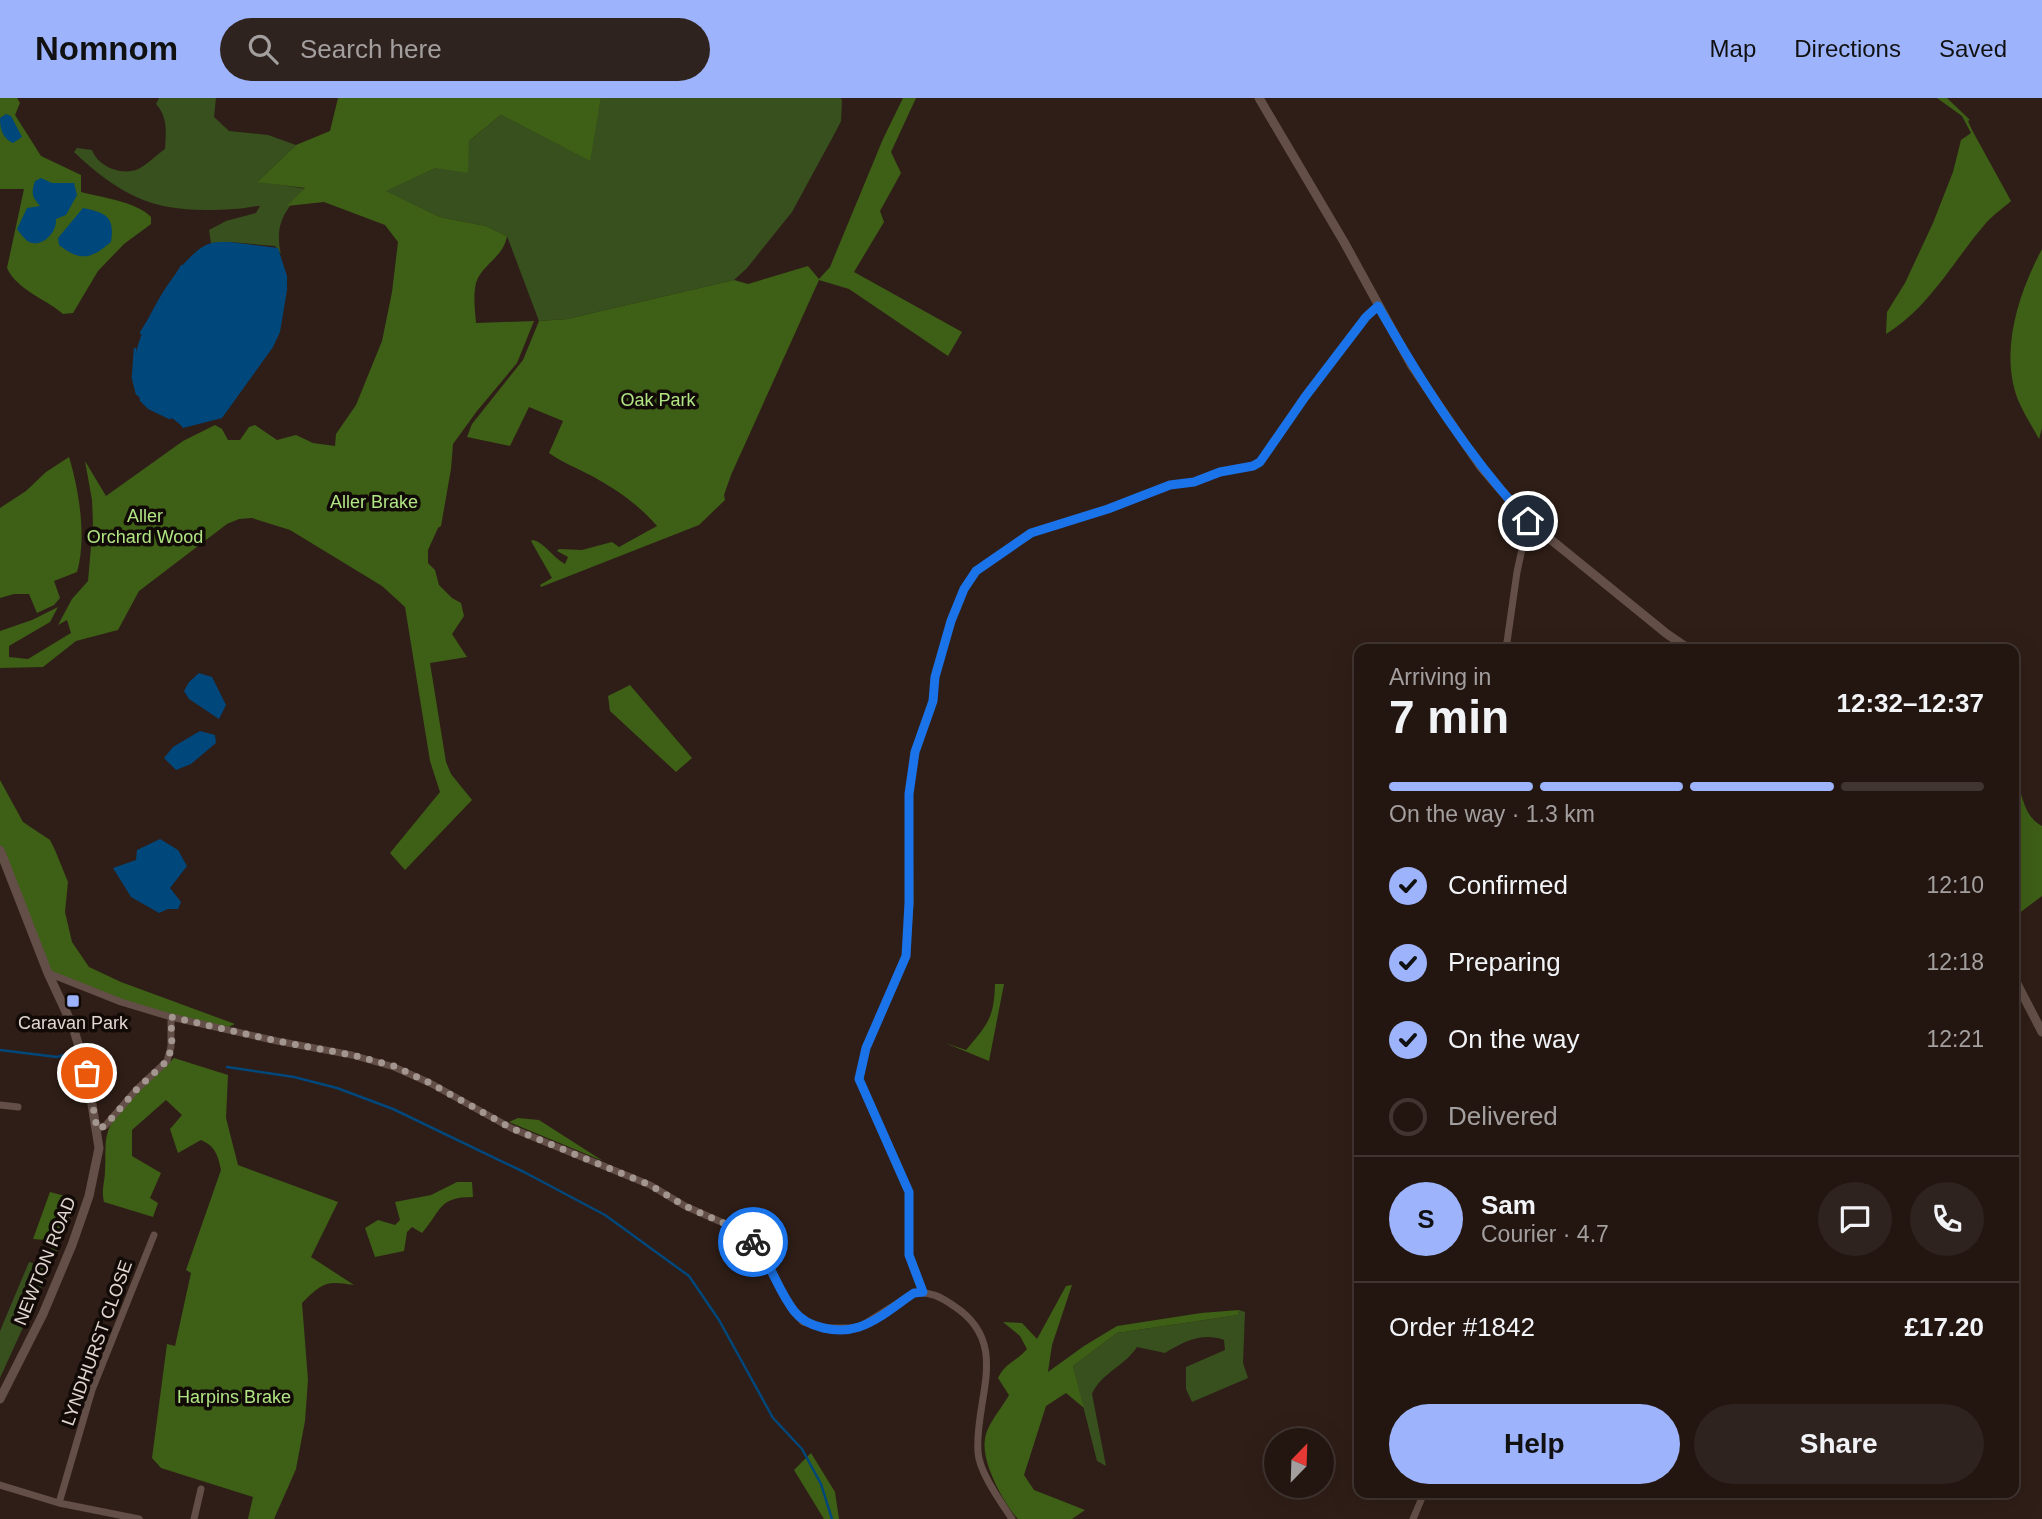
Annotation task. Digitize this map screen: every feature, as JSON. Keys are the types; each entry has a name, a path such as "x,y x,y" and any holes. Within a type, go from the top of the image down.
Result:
{"street":[{"path":"1259,98 1344,242 1412,366 1480,467 1528,521 1682,644"},
{"path":"923,1292 909,1255 909,1192 859,1079 866,1048 906,956 909,794 915,752 933,701 935,677 951,621 976,571 1031,533 1108,509 1170,485 1194,482 1260,462 1305,397 1366,317 1378,306"},
{"path":"1507,644 1517,572 1528,521"},
{"name":"NEWTON ROAD","path":"0,850 48,974 73,1027 87,1073 97,1129 97,1162 84,1214 43,1314 0,1399"},
{"path":"48,974 121,1002 171,1017 394,1066 511,1128 650,1185 685,1206 746,1233 766,1257 793,1311 803,1322 823,1328 858,1328 914,1293 923,1292 942,1297 964,1313 983,1340 987,1374 978,1454 993,1489 1012,1519"},
{"path":"2019,988 2042,1032"},
{"path":"97,1129 105,1126 137,1089 167,1061 172,1047 171,1017"},
{"path":"0,1105 18,1107"},
{"name":"LYNDHURST CLOSE","path":"59,1503 92,1390 154,1235"},
{"path":"0,1485 59,1503 139,1519"},
{"path":"194,1519 201,1489"},
{"path":"1413,1519 1422,1498"}],"green space":[{"path":"0,98 17,98 20,103 15,115 41,156 81,175 81,192 137,207 151,217 151,224 124,244 98,271 73,313 63,314 32,294 7,268 24,189 0,189"},
{"path":"159,98 216,98 214,117 229,131 268,135 296,145 258,181 306,189 292,203 283,218 279,234 281,254 275,246 211,243 209,230 226,221 256,213 260,206 207,210 164,206 146,201 111,182 74,152 77,148 92,150 99,161 116,170 136,170 143,166 165,149 164,119 156,104"},
{"path":"338,98 601,98 590,161 501,115 469,141 468,173 436,168 386,191 440,217 486,226 507,236 502,250 476,283 476,323 534,321 517,363 453,444 441,526 428,550 428,563 435,570 439,585 461,603 464,616 452,634 467,657 430,663 446,762 451,774 472,800 405,870 390,853 440,792 430,761 405,607 382,586 290,530 252,518 227,524 139,591 118,630 76,641 43,667 0,668 0,631 58,607 50,622 9,646 9,657 28,659 71,633 67,620 58,625 72,599 88,581 93,523 85,461 106,496 183,441 215,425 222,429 228,440 240,440 249,427 255,425 277,440 296,435 313,443 335,446 336,434 356,405 382,341 398,242 385,225 324,202 287,206 305,188 257,182 296,145 330,131"},
{"path":"601,98 841,98 841,121 792,212 747,268 734,280 567,319 539,321 507,236 486,226 440,217 385,191 436,168 501,115 589,160"},
{"name":"Oak Park","path":"903,98 916,98 891,152 901,173 880,211 884,222 854,272 962,332 948,356 849,289 819,280 731,475 724,495 725,500 699,525 541,587 540,585 552,578 531,541 541,544 565,564 568,557 557,551 559,549 582,550 612,542 619,547 657,526 643,511 618,492 549,453 563,421 529,407 510,446 467,437 472,424 523,360 539,321 567,319 734,280 748,284 808,266 819,279 830,267 883,139"},
{"path":"1937,98 1947,98 1970,120 1968,121 1972,130 2011,201 1986,223 1915,311 1886,334 1887,312 1905,283 1933,223 1953,172 1961,140 1971,133 1962,116"},
{"path":"2042,249 2042,428 2039,439 2018,400 2010,362 2019,303"},
{"path":"69,457 82,529 80,559 77,572 54,581 60,598 54,605 37,613 29,594 0,598 0,508"},
{"path":"630,685 692,758 676,772 610,711 608,696"},
{"path":"0,780 23,822 50,840 55,850 68,882 65,912 72,942 89,967 121,982 235,1024 224,1029 171,1017 48,973 0,850"},
{"path":"2019,789 2027,810 2042,826 2042,896 2019,913"},
{"path":"995,984 1004,984 989,1061 945,1043 966,1050 980,1034 991,1013"},
{"name":"Harpins Brake","path":"174,1058 228,1075 226,1118 238,1165 338,1202 311,1257 354,1285 325,1285 302,1303 308,1380 305,1421 296,1469 274,1519 248,1519 253,1497 161,1468 152,1458 167,1344 175,1346 191,1273 186,1270 221,1170 219,1160 210,1145 201,1140 178,1153 170,1129 182,1115 166,1100 132,1130 132,1156 161,1173 150,1198 158,1203 153,1217 104,1202 103,1189 106,1140 112,1122 127,1103"},
{"path":"518,1118 539,1120 603,1161 509,1122"},
{"path":"457,1182 472,1182 473,1197 447,1202 422,1233 412,1227 407,1232 404,1251 375,1257 365,1228 378,1220 395,1225 400,1220 395,1202 431,1195"},
{"path":"50,1192 69,1197 69,1200 77,1199 55,1256 47,1240 33,1239"},
{"path":"29,1262 50,1268 0,1378 0,1331"},
{"path":"1072,1285 1052,1345 1048,1372 1117,1326 1239,1310 1238,1315 1117,1333 1073,1366 1084,1408 1066,1393 1046,1406 1024,1475 1034,1490 1085,1510 1072,1519 1018,1519 994,1481 985,1448 989,1428 1009,1395 998,1378 1004,1369 1027,1349 1020,1336 1003,1322 1022,1323 1037,1339 1066,1286"},
{"path":"1239,1310 1245,1312 1243,1363 1248,1378 1192,1402 1186,1389 1186,1367 1225,1350 1224,1340 1201,1338 1165,1353 1137,1347 1101,1380 1092,1394 1106,1466 1097,1461 1073,1366 1117,1333 1238,1315"},
{"path":"811,1453 835,1492 839,1519 824,1519 794,1470"}],"water":[{"path":"6,114 11,116 22,137 13,143 4,136 1,129 0,118"},
{"path":"41,178 52,183 74,183 77,195 66,215 56,219 48,238 34,243 27,241 17,229 27,208 40,206 33,192 35,181"},
{"path":"83,208 107,217 112,233 111,242 98,252 80,256 59,245 58,238"},
{"path":"230,242 278,248 287,276 280,332 273,347 222,418 183,428 139,397 133,373 136,353 153,310 178,271 204,246"},
{"path":"199,673 212,677 226,705 219,719 189,699 184,691"},
{"path":"200,731 215,735 216,743 191,764 176,770 164,758 173,747"},
{"path":"160,839 178,850 187,866 170,888 181,902 178,909 159,913 131,897 113,868 136,860 137,850"}],"waterway":[{"path":"141,333 182,266"},
{"path":"135,349 133,378 137,394"},
{"path":"141,400 149,408 170,418"},
{"path":"0,1050 57,1057 70,1053"},
{"path":"227,1067 294,1077 337,1088 393,1109 524,1172 605,1215 689,1276 719,1320 773,1418 802,1449 821,1484 832,1519"}],"way so far":[{"path":"87,1073 97,1129 105,1126 137,1089 167,1061 172,1047 171,1017 352,1055 394,1066 511,1128 650,1185 685,1206 746,1233 753,1242"}],"place":[{"name":"Caravan Park","path":"73,1001"}],"route":[{"path":"753,1242 766,1257 793,1311 803,1322 823,1328 858,1328 914,1293 923,1292 909,1255 909,1192 859,1079 866,1048 906,956 909,794 915,752 933,701 935,677 951,621 964,589 976,571 1031,533 1108,509 1170,485 1194,482 1260,462 1305,397 1366,317 1378,306 1412,366 1480,467 1528,521"}],"park label":[{"name":"Aller Brake","path":"374,502"},
{"name":"Aller Orchard Wood","path":"145,526"}]}
